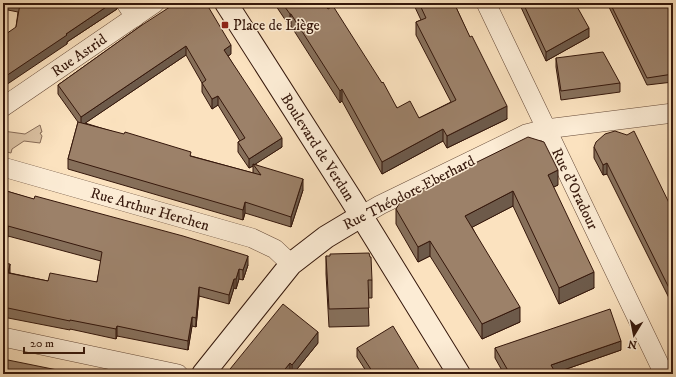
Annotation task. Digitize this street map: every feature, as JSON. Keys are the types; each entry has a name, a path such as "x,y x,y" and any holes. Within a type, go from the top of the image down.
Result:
{"street":[{"name":"Rue Astrid","path":"3,107 131,10 155,3"},
{"name":"Boulevard de Verdun","path":"226,3 459,374"},
{"name":"Rue d'Oradour","path":"486,3 664,374"},
{"name":"Rue Théodore Eberhard","path":"203,374 291,264 326,237 361,216 526,134 546,129 673,113"},
{"name":"Rue Arthur Herchen","path":"3,167 252,238 275,250 291,264"},
{"path":"3,337 178,374"}],"shaded area":[{"path":"40,125 42,132 40,133 42,136 40,143 24,141 12,149 11,153 3,151 3,131 25,134"}],"building":[{"path":"17,3 112,3 3,78 3,36 16,27 20,4"},
{"path":"176,3 206,3 231,45 224,50 282,138 249,159 238,142 245,138 218,96 212,99 202,83 206,80 186,46 81,117 58,85 142,25"},
{"path":"282,3 324,3 328,9 333,6 382,83 383,82 397,108 410,101 419,118 456,100 416,22 426,18 419,3 454,3 470,37 472,36 507,106 447,136 443,129 382,162 342,89 340,91 291,14"},
{"path":"523,3 575,3 589,28 546,52"},
{"path":"610,3 668,3 673,30 673,74 647,78"},
{"path":"603,52 620,83 561,91 556,58"},
{"path":"78,122 124,134 125,132 191,152 190,156 261,175 253,164 303,179 291,217 245,202 243,210 68,159"},
{"path":"615,131 627,135 634,131 673,211 673,296 607,163 603,165 594,147 596,142 605,134"},
{"path":"528,137 544,142 558,170 548,175 594,272 559,288 513,191 465,216 520,307 482,324 430,241 418,247 396,209 402,199"},
{"path":"3,190 34,199 35,196 183,236 248,256 243,270 239,269 236,279 234,279 229,295 199,287 196,318 192,317 188,341 117,326 116,329 3,307 3,263 10,264 8,273 48,281 50,273 97,282 102,252 8,226 3,247"},
{"path":"369,253 371,257 372,280 368,280 369,308 329,309 326,256 330,256 330,254"},
{"path":"283,304 318,332 292,365 290,363 281,374 226,374"},
{"path":"610,309 621,341 551,365 556,374 510,374 495,348"},
{"path":"393,326 422,374 374,374 357,348"},
{"path":"3,359 77,374 3,374"}],"place":[{"name":"Place de Liège","path":"225,25"}]}
